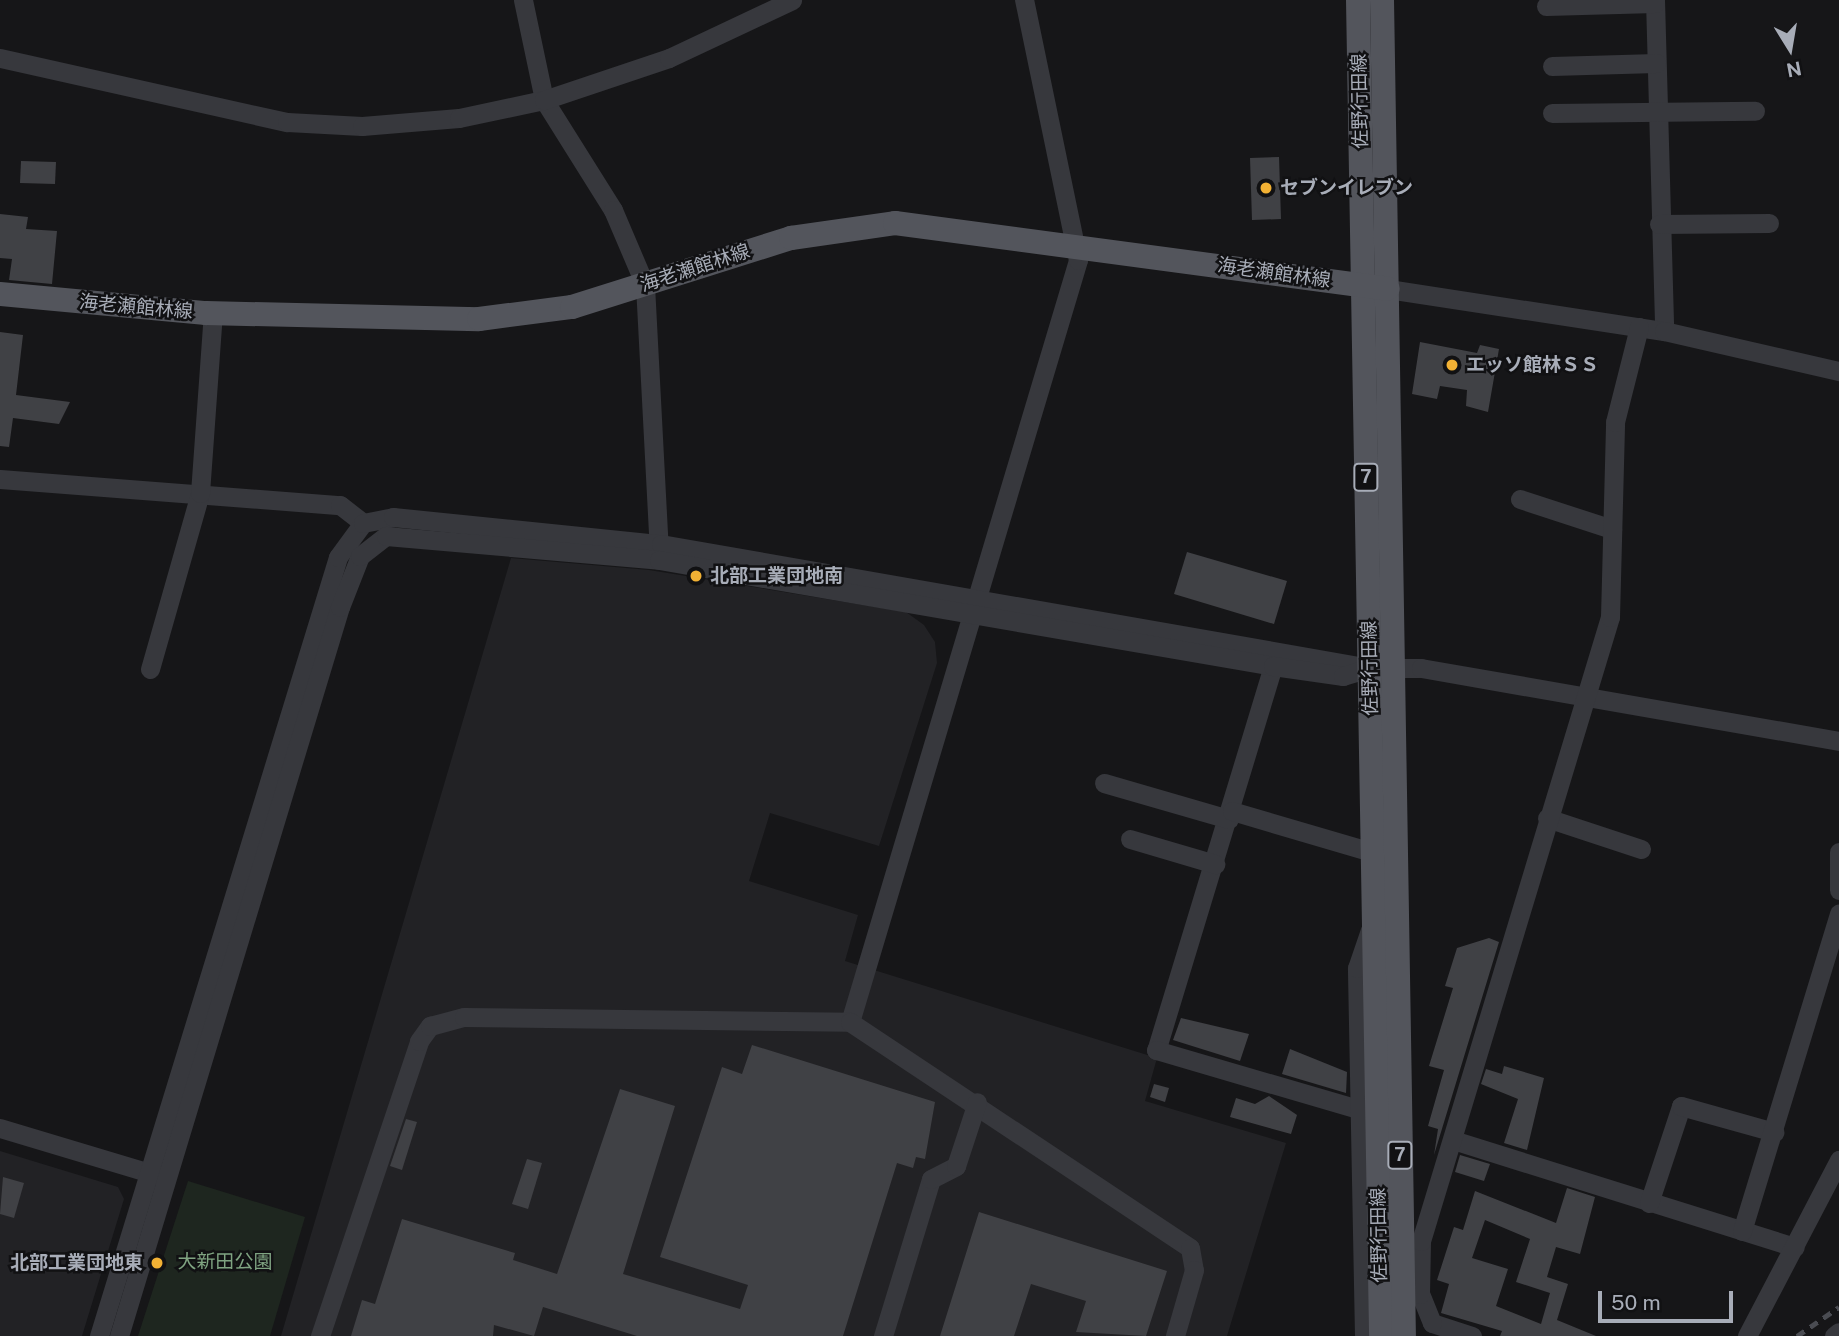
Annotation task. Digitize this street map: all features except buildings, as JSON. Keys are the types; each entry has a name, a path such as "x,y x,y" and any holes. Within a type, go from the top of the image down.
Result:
{"main road":[{"name":"佐野行田線","path":"1359,0 1363,285 1381,668 1371,852 1373,922 1385,975 1404,1336"},
{"name":"佐野行田線","path":"1381,1336 1385,975 1381,668 1388,289 1382,0"},
{"name":"海老瀬館林線","path":"0,294 213,313 479,319 572,307 791,238 863,224 1079,247 1388,289"}],"street":[{"path":"523,0 544,100 614,211 645,285 660,552"},
{"path":"0,58 286,122 362,126 459,118 544,100 669,58 792,0"},
{"path":"850,1021 1079,247 1024,0"},
{"path":"1546,6 1655,2 1664,331"},
{"path":"1552,66 1656,63"},
{"path":"1552,113 1657,115 1755,111"},
{"path":"1659,224 1769,223"},
{"path":"1388,289 1664,331 1839,371"},
{"path":"150,669 200,493 213,313"},
{"path":"1472,1336 1432,1329 1420,1294 1421,1241 1547,818 1588,697 1609,617 1615,422 1639,327"},
{"path":"0,479 340,505 363,523"},
{"path":"1520,499 1612,529"},
{"path":"119,1336 158,1175 338,557 363,523 393,517 660,552 1276,658 1381,668 1588,697 1839,741"},
{"path":"99,1336 158,1175 360,556 372,543 404,534 660,552"},
{"path":"1276,658 1231,815 1156,1050 1358,1109"},
{"path":"1104,783 1371,852"},
{"path":"1547,818 1641,849"},
{"path":"1130,839 1215,864"},
{"path":"1839,852 1839,890"},
{"path":"1742,1231 1839,914"},
{"path":"1364,1336 1357,968 1373,922"},
{"path":"320,1336 360,1203 430,1026 464,1017 850,1021 976,1102 1190,1248 1194,1270 1175,1336"},
{"path":"883,1336 931,1179 956,1166 976,1102"},
{"path":"1649,1203 1681,1105 1774,1132"},
{"path":"0,1128 158,1175"},
{"path":"1453,1140 1795,1247"},
{"path":"1747,1336 1839,1160"},
{"path":"1833,1336 1839,1332"}],"shaded area":[{"path":"511,558 649,570 906,612 924,625 935,642 937,663 879,846 770,813 749,881 858,915 845,961 1157,1058 1145,1101 1286,1143 1227,1336 281,1336"},
{"path":"0,1151 118,1187 124,1199 82,1336 0,1336"}],"green space":[{"name":"大新田公園","path":"188,1181 305,1217 270,1336 138,1336"}],"railway":[{"path":"1797,1336 1839,1307"}],"place":[{"name":"セブンイレブン","path":"1266,188"},
{"name":"エッソ館林ＳＳ","path":"1452,365"},
{"name":"北部工業団地南","path":"696,576"},
{"name":"北部工業団地東","path":"157,1263"}]}
